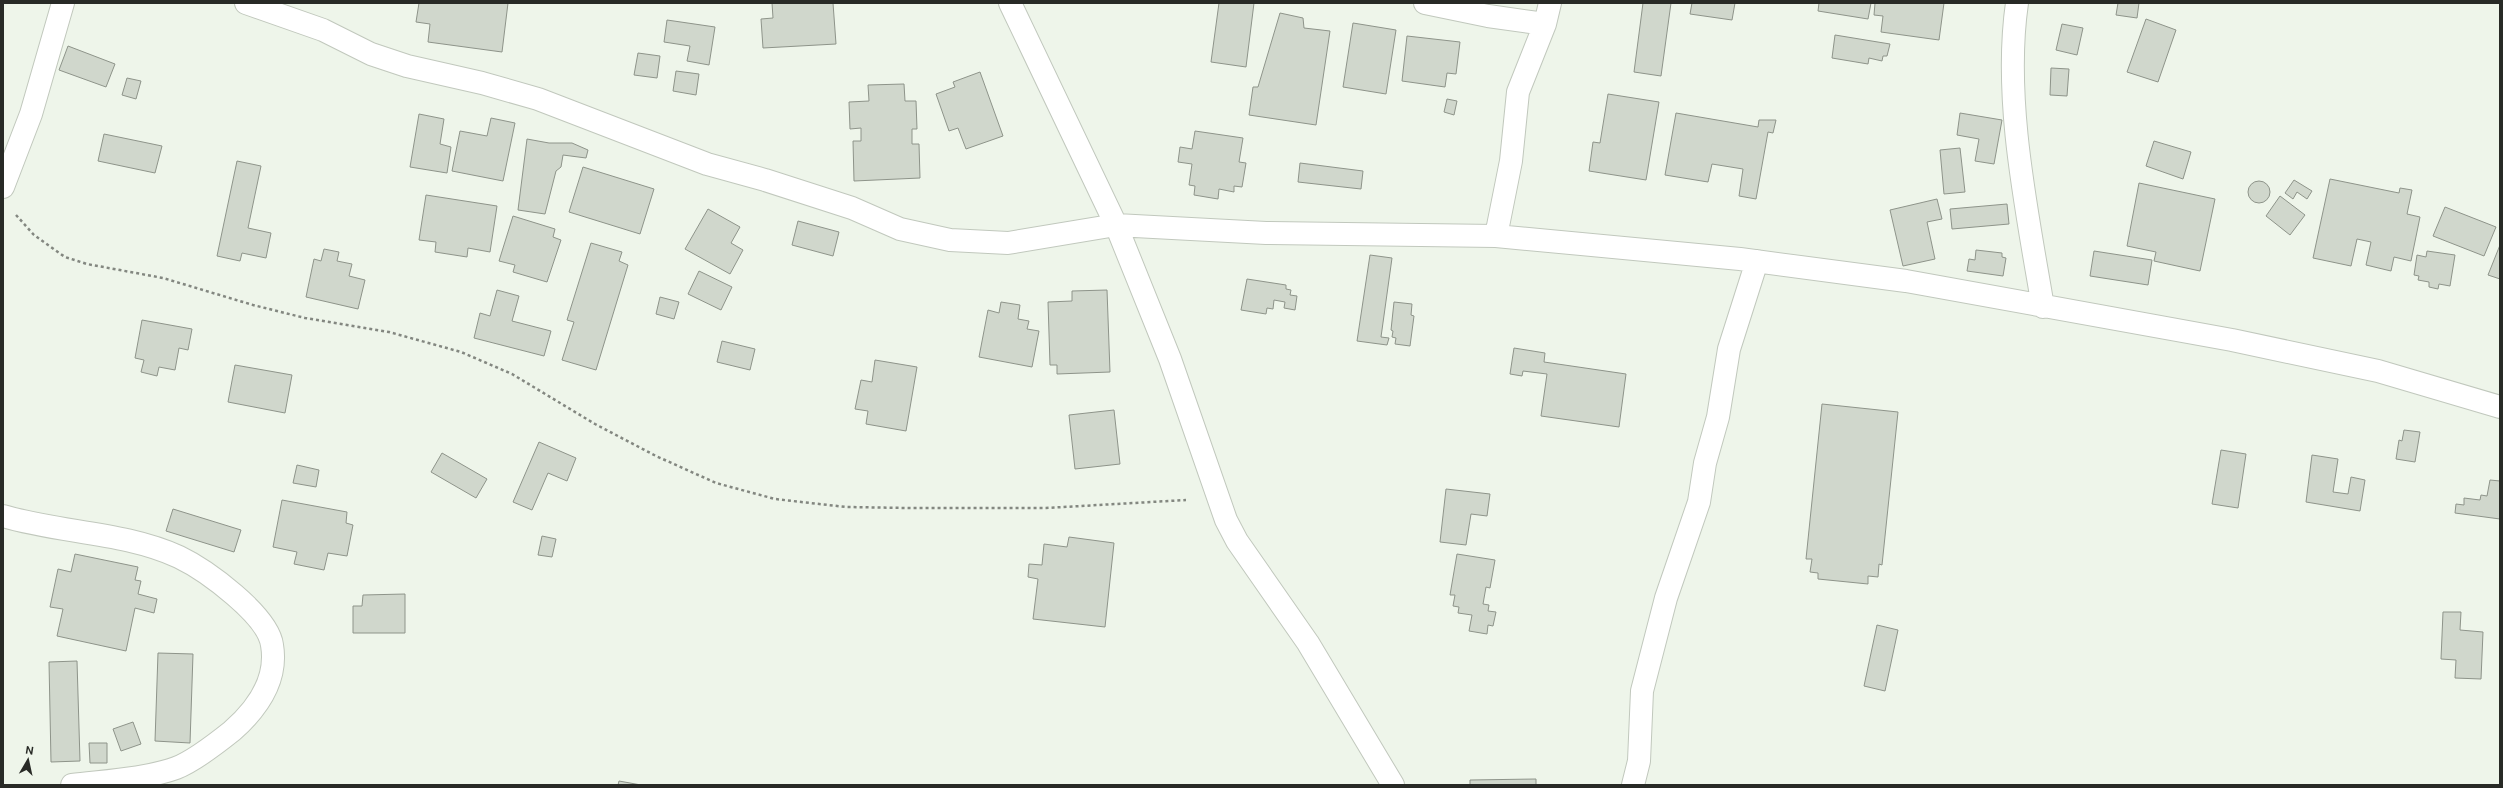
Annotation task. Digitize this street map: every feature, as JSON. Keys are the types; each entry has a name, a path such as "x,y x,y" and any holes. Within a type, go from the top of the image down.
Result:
{"street":[{"path":"3,187 31,114 63,3"},
{"path":"246,3 323,30 371,54 407,66 482,83 538,99 640,140 707,164 765,180 852,208 900,229 950,240 1008,243 1116,225 1266,233 1496,236 1757,261 1906,281 2232,340 2378,371 2500,407"},
{"path":"1010,3 1116,225 1170,359 1226,520 1237,542 1308,642 1393,785"},
{"path":"1425,3 1488,16 1548,13 1518,92 1511,161 1496,236"},
{"path":"2017,3 2014,91 2024,193 2043,307"},
{"path":"1633,785 1639,761 1642,691 1666,598 1700,502 1705,463 1718,417 1729,349 1757,261"},
{"path":"3,516 26,523 142,545 180,558 228,588 261,623 272,644 272,669 266,690 250,715 218,742 177,768 120,779 72,785"}],"path":[{"path":"16,214 34,235 66,257 86,264 163,278 253,305 306,318 389,332 461,352 512,374 594,424 663,460 716,484 776,499 846,507 1046,508 1218,498"}],"building":[{"path":"419,3 508,3 502,52 428,42 430,24 416,22"},
{"path":"772,3 833,3 836,44 763,48 761,19 773,18"},
{"path":"1219,3 1254,3 1246,67 1211,62"},
{"path":"1643,3 1671,3 1661,76 1634,72"},
{"path":"1692,3 1735,3 1732,20 1690,14"},
{"path":"1819,3 1871,3 1868,19 1818,11"},
{"path":"1875,3 1944,3 1939,40 1881,32 1883,16 1874,15"},
{"path":"2118,3 2139,3 2137,18 2116,15"},
{"path":"1280,13 1303,18 1304,28 1330,31 1316,125 1249,115 1253,87 1258,87"},
{"path":"2146,19 2176,30 2158,82 2127,72"},
{"path":"667,20 715,27 709,65 687,61 690,46 664,42"},
{"path":"1353,23 1396,30 1386,94 1343,87"},
{"path":"2062,24 2083,28 2077,55 2056,50"},
{"path":"1835,35 1890,44 1887,56 1883,56 1882,61 1869,58 1868,64 1832,58"},
{"path":"1407,36 1460,42 1456,74 1447,73 1445,87 1402,81"},
{"path":"68,46 115,64 106,87 59,70"},
{"path":"638,53 660,56 657,78 634,75"},
{"path":"2051,68 2069,69 2067,96 2050,95"},
{"path":"676,71 699,74 696,95 673,91"},
{"path":"980,72 1003,136 966,149 958,128 949,131 936,94 955,87 953,82"},
{"path":"127,78 141,81 136,99 122,95"},
{"path":"904,84 905,101 916,101 917,129 912,129 912,144 919,144 920,178 854,181 853,141 861,141 861,128 850,129 849,102 869,101 868,85"},
{"path":"1608,94 1659,102 1646,180 1589,171 1593,142 1600,143"},
{"path":"1447,99 1457,101 1454,115 1444,112"},
{"path":"1676,113 1758,127 1759,120 1776,120 1773,133 1768,132 1756,199 1739,196 1743,169 1712,164 1708,182 1665,175"},
{"path":"1960,113 2002,120 1994,164 1975,161 1979,139 1957,135"},
{"path":"419,114 444,119 440,144 451,147 447,173 410,167"},
{"path":"491,118 515,123 503,181 452,171 460,131 487,136"},
{"path":"1195,131 1243,138 1239,162 1246,163 1242,187 1234,186 1234,192 1219,189 1218,199 1194,195 1195,186 1189,185 1192,164 1178,162 1180,147 1192,149"},
{"path":"104,134 162,146 155,173 98,161"},
{"path":"527,139 549,143 572,143 588,150 586,158 563,155 561,167 556,171 545,214 518,210"},
{"path":"2154,141 2191,152 2183,179 2146,166"},
{"path":"1960,148 1965,192 1944,194 1940,150"},
{"path":"237,161 261,166 248,228 271,233 266,258 242,253 240,261 217,256"},
{"path":"1300,163 1363,171 1361,189 1298,182"},
{"path":"583,167 654,189 640,234 569,212"},
{"path":"2330,179 2399,193 2400,188 2412,190 2407,214 2420,217 2411,261 2394,257 2391,271 2366,265 2371,242 2357,239 2351,266 2313,258"},
{"path":"2294,180 2312,191 2307,199 2297,192 2293,199 2285,193"},
{"path":"2259,181 2267,184 2270,192 2267,200 2259,203 2251,200 2248,192 2251,184"},
{"path":"2139,183 2215,199 2200,271 2154,261 2156,252 2127,246"},
{"path":"426,195 497,206 490,252 468,248 467,257 435,252 436,242 419,240"},
{"path":"2280,196 2305,215 2290,235 2266,216"},
{"path":"1937,199 1942,219 1927,222 1935,259 1903,266 1890,210"},
{"path":"2007,204 2009,224 1952,229 1950,209"},
{"path":"2445,207 2496,227 2484,256 2433,236"},
{"path":"708,209 740,227 731,243 743,250 730,274 685,249"},
{"path":"513,216 555,229 553,237 561,240 547,282 513,272 515,265 499,261"},
{"path":"798,221 839,232 833,256 792,245"},
{"path":"591,243 622,252 619,261 628,265 596,370 562,360 574,322 567,320"},
{"path":"2500,245 2500,279 2488,275"},
{"path":"324,249 339,252 337,261 352,264 349,276 365,280 358,309 306,297 314,259 321,261"},
{"path":"1976,250 2002,253 2002,257 2006,258 2003,276 1967,271 1969,259 1975,260"},
{"path":"2094,251 2152,260 2148,285 2090,276"},
{"path":"2427,251 2455,255 2450,286 2439,284 2438,289 2429,287 2429,282 2418,280 2419,276 2414,275 2417,255 2426,257"},
{"path":"1370,255 1392,258 1381,337 1389,338 1387,345 1357,341"},
{"path":"699,271 732,287 721,310 688,294"},
{"path":"1247,279 1286,285 1286,289 1291,290 1290,295 1297,296 1295,310 1284,308 1285,302 1274,300 1273,309 1267,308 1266,314 1241,310"},
{"path":"497,290 519,296 512,321 551,331 544,356 474,338 480,313 490,316"},
{"path":"1107,290 1110,372 1057,374 1057,365 1050,365 1048,302 1072,301 1072,291"},
{"path":"660,297 679,302 674,319 656,314"},
{"path":"1001,302 1020,305 1018,319 1029,321 1027,329 1039,331 1032,367 979,357 988,310 999,313"},
{"path":"1394,302 1412,304 1411,315 1414,316 1410,346 1395,344 1396,338 1392,337 1393,331 1391,330"},
{"path":"142,320 192,329 188,350 179,348 175,370 159,367 157,376 141,372 144,360 135,358"},
{"path":"722,341 755,349 750,370 717,362"},
{"path":"1514,348 1545,353 1544,362 1626,374 1619,427 1541,416 1547,374 1523,371 1522,376 1510,374"},
{"path":"875,360 917,367 906,431 866,424 868,411 855,409 861,380 872,382"},
{"path":"235,365 292,375 285,413 228,402"},
{"path":"1822,404 1898,412 1882,565 1879,564 1878,577 1868,576 1868,584 1818,579 1818,573 1810,572 1812,559 1806,559"},
{"path":"1114,410 1120,464 1075,469 1069,415"},
{"path":"2404,430 2420,432 2415,462 2396,459 2399,440 2402,441"},
{"path":"539,442 576,458 567,481 548,473 532,510 513,502"},
{"path":"2221,450 2246,454 2238,508 2212,504"},
{"path":"442,453 487,479 476,498 431,472"},
{"path":"2312,455 2338,459 2333,492 2348,494 2351,477 2365,480 2360,511 2306,502"},
{"path":"297,465 319,470 316,487 293,483"},
{"path":"2490,480 2500,481 2500,519 2455,513 2456,504 2464,505 2464,498 2480,500 2481,495 2487,496"},
{"path":"1446,489 1490,494 1487,516 1471,514 1466,545 1440,542"},
{"path":"282,500 347,512 346,523 353,525 347,556 328,553 324,570 294,564 297,552 273,547"},
{"path":"173,509 241,530 234,552 166,531"},
{"path":"542,536 556,539 552,557 538,555"},
{"path":"1069,537 1114,543 1105,627 1033,619 1038,579 1028,577 1029,564 1042,565 1044,544 1067,547"},
{"path":"75,554 138,567 135,580 141,581 138,594 157,599 154,613 135,608 126,651 57,636 63,609 50,607 58,569 71,572"},
{"path":"1457,554 1495,560 1490,588 1486,587 1483,604 1489,605 1488,611 1496,612 1493,626 1488,625 1487,634 1469,631 1472,615 1458,613 1459,607 1453,606 1455,595 1450,595"},
{"path":"405,594 405,633 353,633 353,606 362,606 363,595"},
{"path":"2443,612 2461,612 2460,630 2483,632 2481,679 2455,678 2456,660 2441,659"},
{"path":"1877,625 1898,630 1885,691 1864,686"},
{"path":"158,653 193,654 190,743 155,741"},
{"path":"77,661 80,761 51,762 49,662"},
{"path":"133,722 141,744 121,751 113,729"},
{"path":"89,743 107,743 107,763 90,763"},
{"path":"1536,779 1536,785 1470,785 1470,780"},
{"path":"619,781 641,785 618,785"}]}
